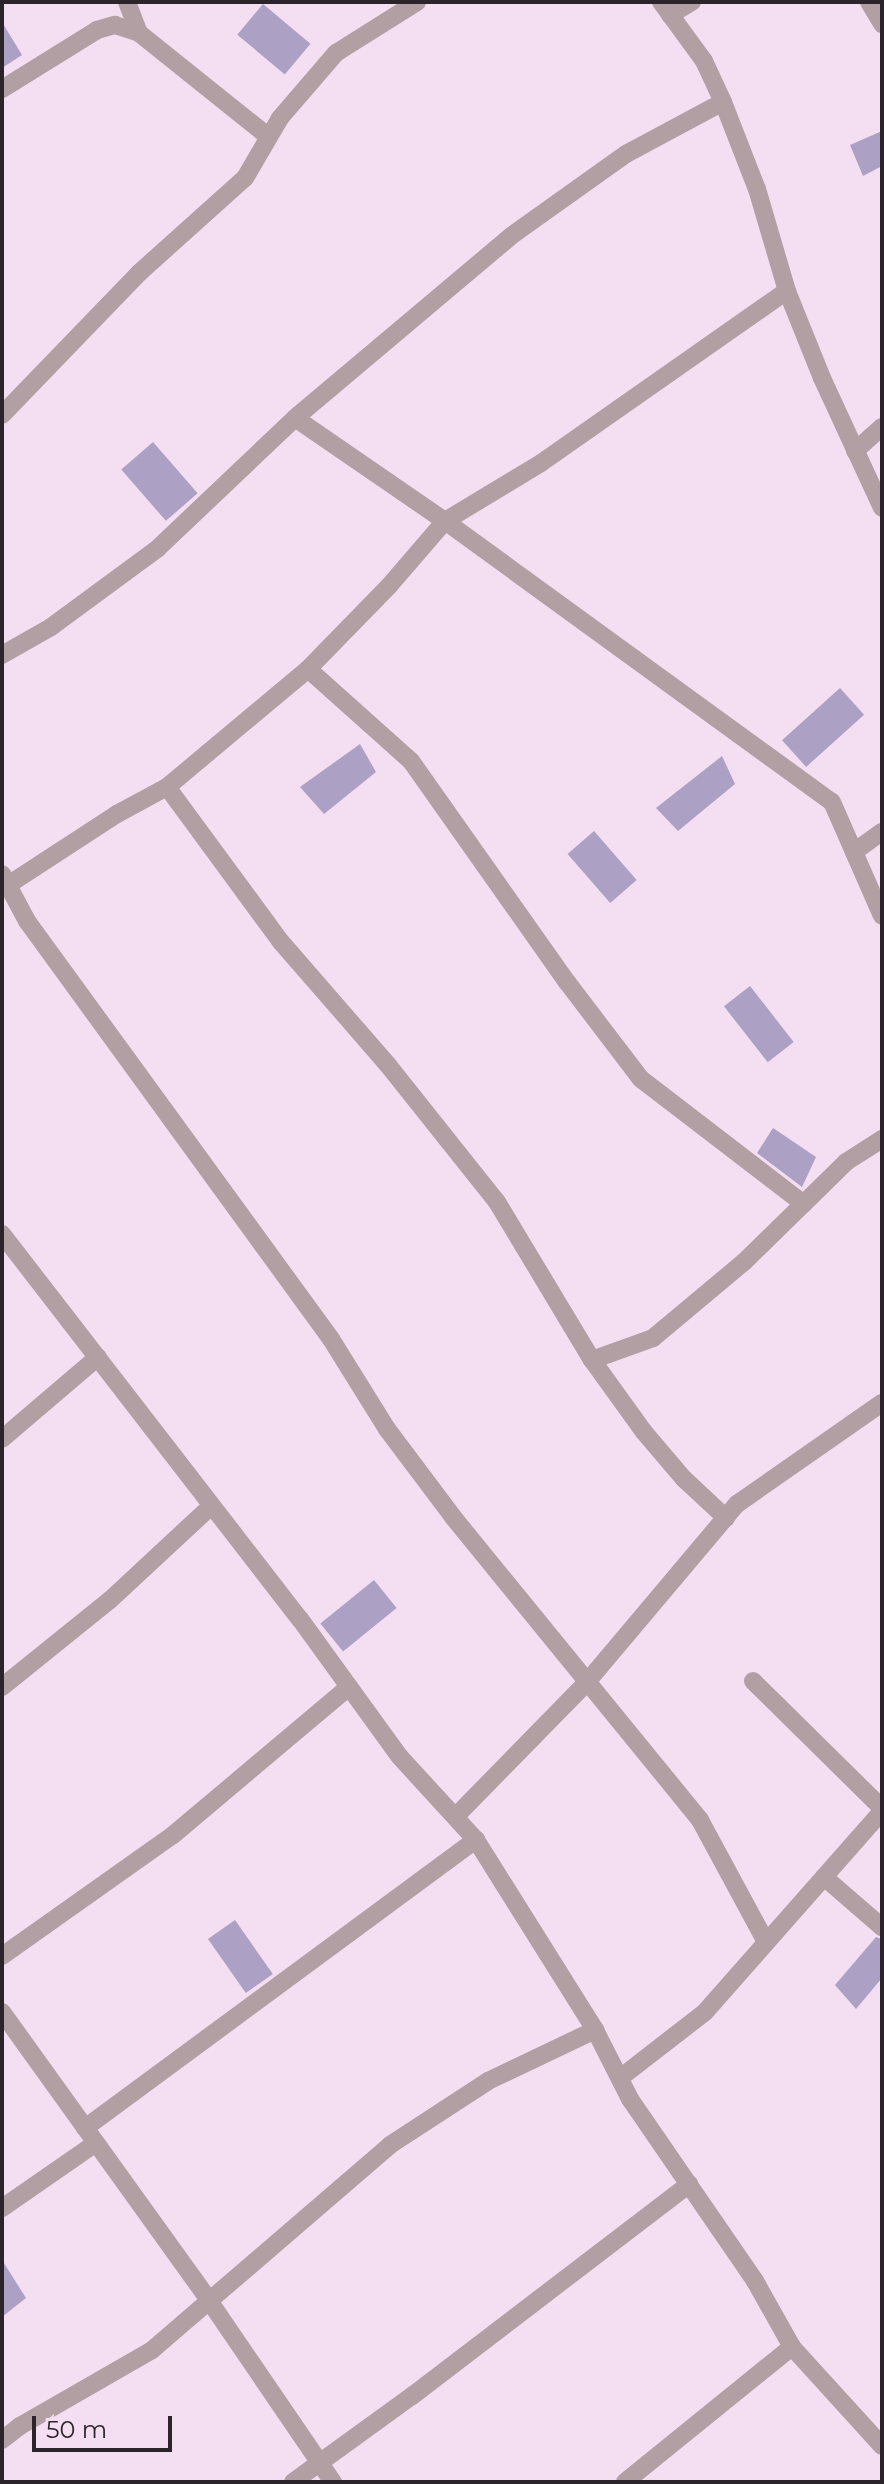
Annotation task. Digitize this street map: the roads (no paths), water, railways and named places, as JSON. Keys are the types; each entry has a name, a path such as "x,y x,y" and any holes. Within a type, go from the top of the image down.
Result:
{"street":[{"path":"127,2 139,33"},
{"path":"2,415 139,273 245,178 280,118 336,53 417,2"},
{"path":"692,2 666,9 704,61 723,102 757,189 787,291 882,508"},
{"path":"869,2 882,24"},
{"path":"2,89 97,30 115,25 139,33 269,137"},
{"path":"2,655 51,627 157,549 295,418 511,236 626,154 723,102"},
{"path":"766,1942 700,1820 387,1429 331,1339 36,933 5,880 167,787 308,669 389,586 445,521 541,463 787,291"},
{"path":"295,418 445,521 832,802 882,916"},
{"path":"855,451 882,427"},
{"path":"308,669 411,761 567,982 641,1079 804,1204"},
{"path":"167,787 281,942 388,1065 497,1202 592,1360 644,1432 684,1479 726,1518"},
{"path":"854,852 882,832"},
{"path":"592,1360 653,1338 744,1262 846,1162 882,1139"},
{"path":"2,1234 400,1757 476,1840 595,2030 620,2078 755,2281 792,2347 882,2446"},
{"path":"2,1439 98,1357"},
{"path":"456,1816 587,1682 737,1504 882,1403"},
{"path":"2,1687 110,1600 210,1507"},
{"path":"620,2078 705,2012 882,1809 753,1681"},
{"path":"2,1956 173,1835 349,1687"},
{"path":"2,2208 476,1840"},
{"path":"824,1877 882,1927"},
{"path":"2,2012 208,2299 333,2482"},
{"path":"2,2440 20,2426 152,2350 390,2145 488,2081 595,2030"},
{"path":"293,2482 412,2396 689,2184"},
{"path":"625,2482 792,2347"}]}
